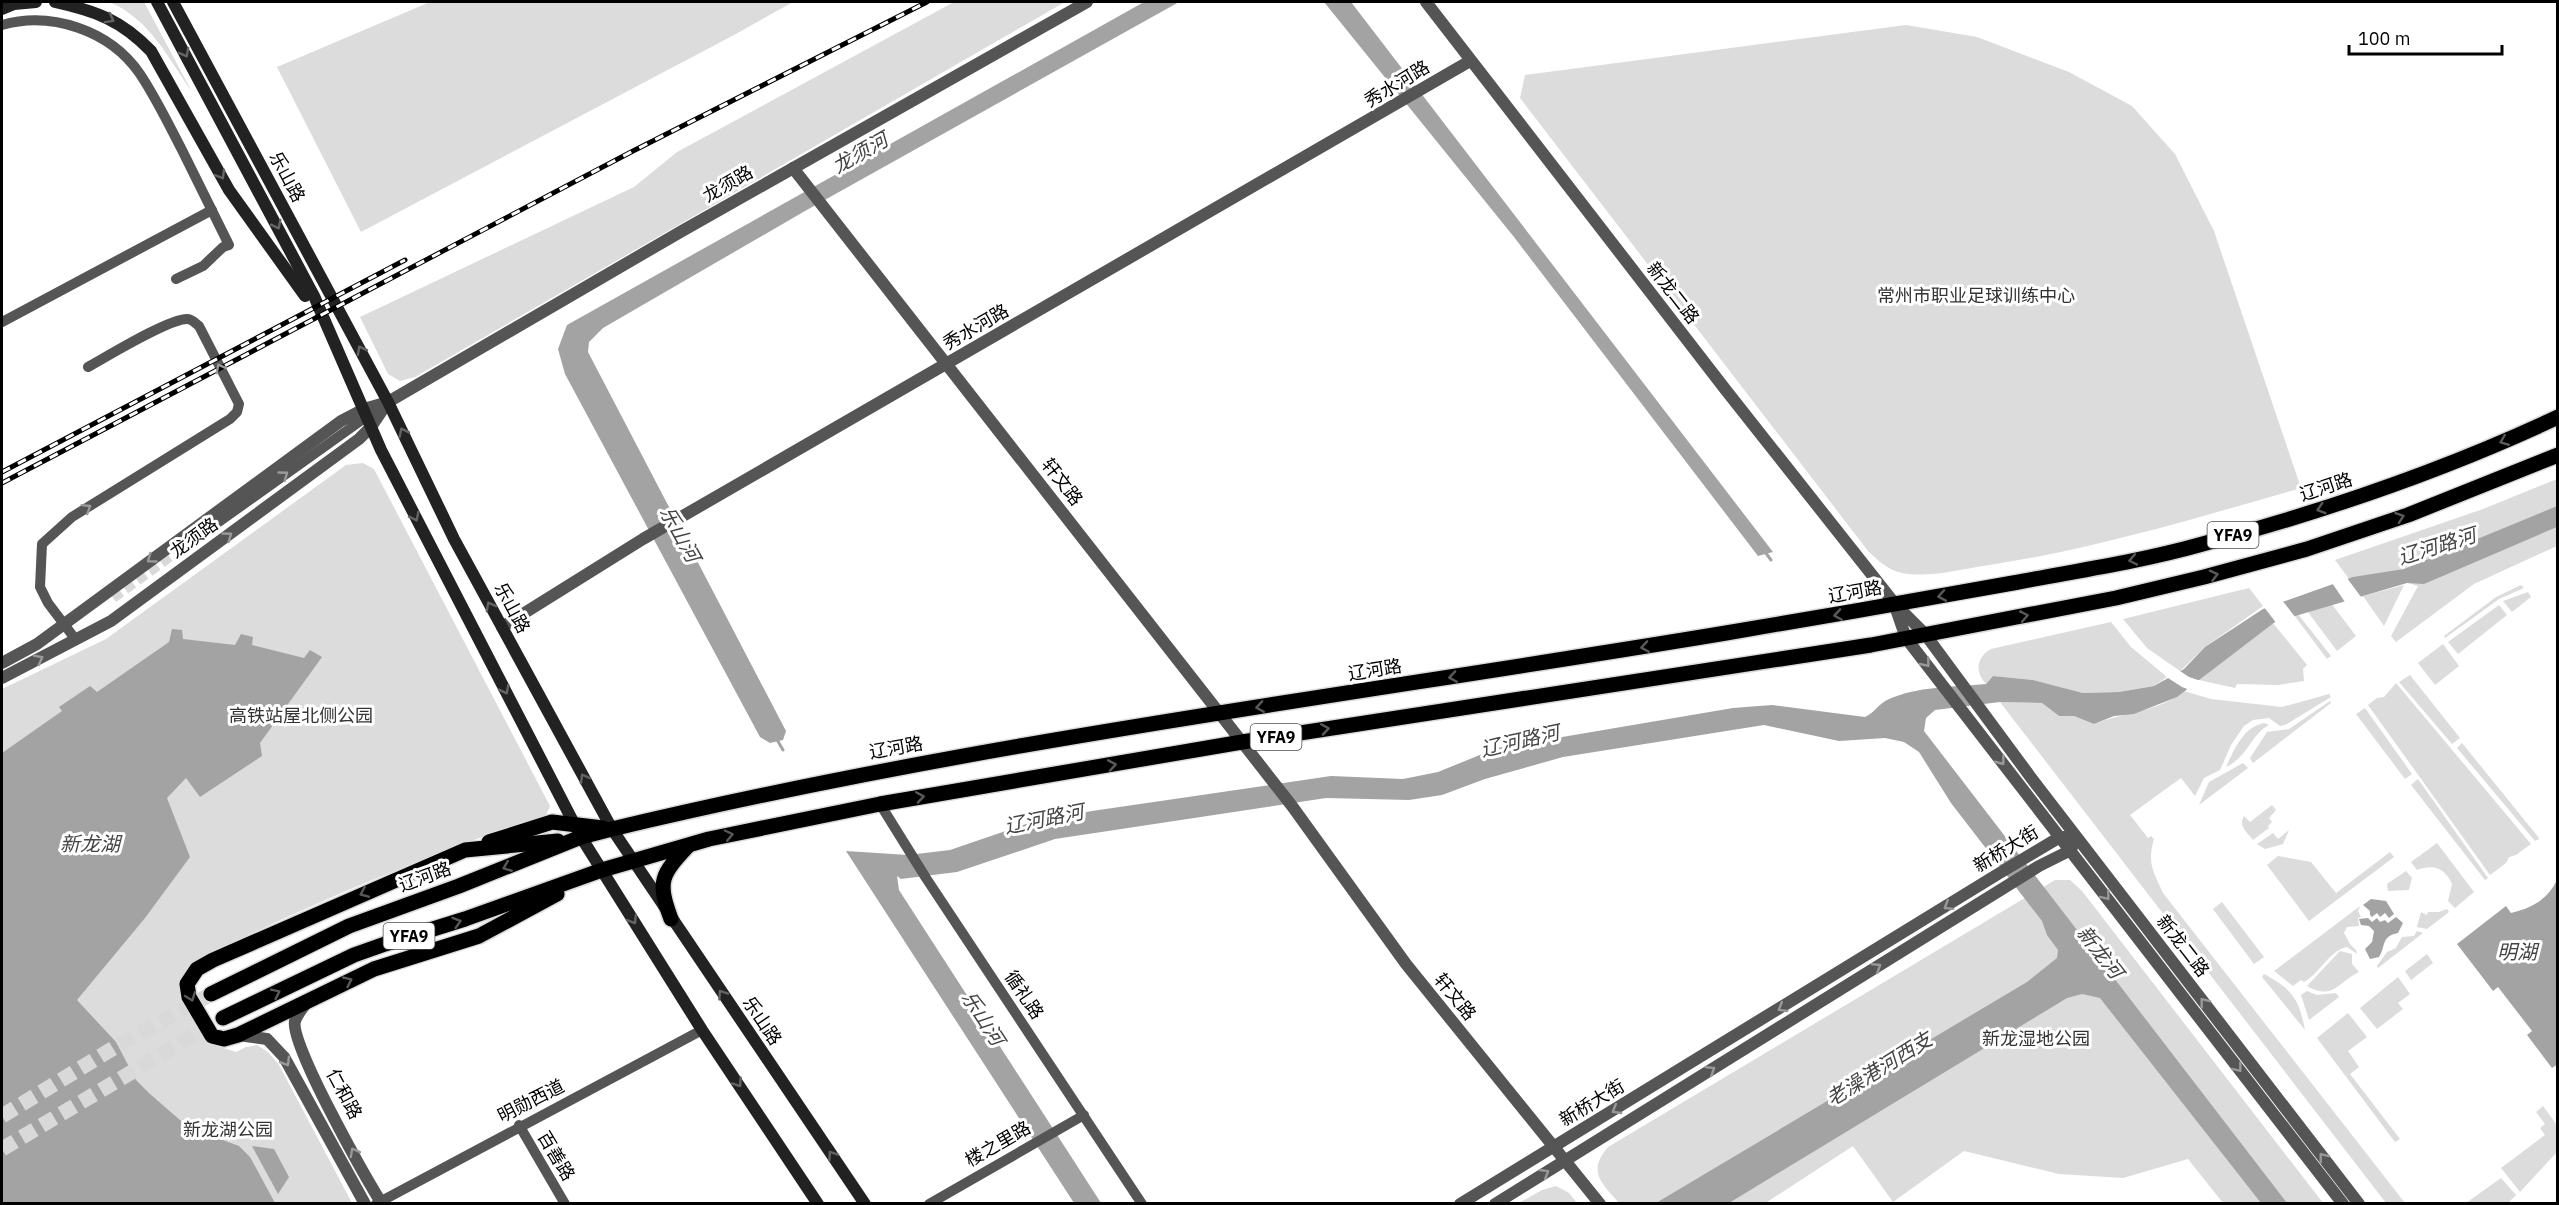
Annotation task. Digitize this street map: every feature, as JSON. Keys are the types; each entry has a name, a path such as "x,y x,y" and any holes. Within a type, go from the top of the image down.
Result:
{"main road":[{"path":"2,9 14,4 36,2"},
{"path":"55,2 107,16 133,33 151,51 229,190 291,274 334,342"},
{"name":"乐山路","path":"157,2 259,190 334,342 381,450 578,831 702,1030 818,1203"},
{"name":"乐山路","path":"173,2 388,402 454,539 612,829 671,920 865,1203"},
{"name":"辽河路","path":"211,994 349,926 459,886 578,831 612,829 866,773 1591,656 2105,566 2195,546 2292,518 2396,484 2519,436 2558,417"},
{"name":"YFA9","path":"223,1018 354,955 465,919 602,870 689,845 880,804 1242,742 1906,638 2116,598 2254,564 2408,514 2558,455"},
{"path":"578,831 515,846 465,850 197,969 187,984 189,997 212,1036 224,1039 238,1035 374,969 479,936 602,870"},
{"path":"671,920 662,895 664,878 670,865 689,845"}],"street":[{"name":"龙须路","path":"2,663 37,644 341,421 367,418 388,402 793,168 1088,2"},
{"name":"新龙二路","path":"1426,2 1895,604 1925,634 2076,837 2359,1203"},
{"path":"2,25 35,20 58,22 80,28 100,37 123,54 145,82 229,245 223,247 203,266 176,279"},
{"name":"秀水河路","path":"502,627 643,539 1408,99 1470,61"},
{"name":"轩文路","path":"793,168 1292,806 1406,964 1600,1203"},
{"path":"2,322 212,210"},
{"path":"76,640 40,587 42,544 72,517 230,419 237,412 239,405 199,326 193,321 185,319 169,324 88,366"},
{"name":"龙须路","path":"2,678 111,621 359,439 367,418 388,402"},
{"path":"185,546 367,418"},
{"path":"1895,604 1906,638"},
{"name":"新龙二路","path":"1906,638 2343,1203"},
{"name":"循礼路","path":"880,804 904,845 1142,1203"},
{"name":"新桥大街","path":"1460,1203 2060,837 2076,837"},
{"path":"2071,850 2076,837"},
{"name":"新桥大街","path":"1495,1203 2039,866 2071,850"},
{"name":"仁和路","path":"309,999 295,1021 296,1037 309,1068 379,1203"},
{"name":"明勋西道","path":"379,1203 519,1125 702,1030"},
{"name":"仁和路","path":"238,1035 267,1039 284,1057 365,1203"},
{"name":"楼之里路","path":"929,1203 1084,1115"},
{"name":"百善路","path":"519,1125 565,1203"}],"green space":[{"path":"109,2 144,2 192,92 147,29 136,18"},
{"path":"430,2 793,2 361,232 277,67"},
{"path":"954,2 1065,2 415,377 400,381 388,374 360,317 634,187 677,152"},
{"name":"常州市职业足球训练中心","path":"1906,25 1977,37 2069,72 2132,106 2175,154 2214,231 2301,488 2144,532 2064,551 1932,574 1902,573 1892,570 1868,551 1520,98 1525,75"},
{"name":"高铁站屋北侧公园","path":"363,463 374,469 550,806 546,815 457,846 327,899 199,958 183,975 179,988 211,1044 236,1052 257,1045 268,1052 279,1065 352,1203 2,1204 2,689 106,639 346,465"},
{"path":"2557,479 2557,506 2404,569 2349,579 2335,560 2483,509"},
{"path":"2557,527 2557,546 2474,584 2396,642 2391,636 2418,586 2408,583 2424,583"},
{"path":"2404,585 2384,626 2363,596"},
{"path":"2521,585 2524,588 2499,599 2445,638 2444,636 2496,597"},
{"path":"2249,588 2263,606 2205,647 2180,671 2147,648 2123,619"},
{"path":"2321,590 2356,636 2337,651 2302,604"},
{"path":"2528,592 2531,597 2512,612 2503,601"},
{"path":"2499,605 2507,615 2458,654 2448,642"},
{"path":"2288,607 2294,609 2331,656 2327,659"},
{"path":"2111,622 2131,647 2167,677 2154,686 2119,692 2083,693 2033,680 1993,676 1986,684 1982,679 1979,669 1980,660 1991,649"},
{"path":"2273,623 2307,665 2303,669 2304,681 2278,685 2237,684 2235,688 2199,680"},
{"path":"2443,644 2459,666 2435,685 2418,663"},
{"path":"2410,675 2460,738 2452,744 2399,682"},
{"path":"2396,683 2531,844 2516,855 2509,857 2506,863 2490,875 2368,705 2377,698 2384,697"},
{"path":"2184,691 2211,699 2282,707 2329,694 2331,697 2285,725 2280,726 2269,718 2253,720 2244,726 2231,745 2220,770 2204,778 2195,796 2181,778 2130,815 2148,838 2151,836 2154,839 2151,861 2163,893 2405,1203 2386,1203 2000,702 2042,703 2059,716 2074,716 2094,724 2152,708"},
{"path":"2330,701 2331,703 2253,763 2250,758 2267,732 2289,729"},
{"path":"2365,708 2412,774 2405,779 2356,714"},
{"path":"2264,723 2269,725 2233,763 2226,767 2245,734 2250,729"},
{"path":"2462,743 2539,839 2535,841 2457,748"},
{"path":"2243,763 2248,768 2199,805 2209,782"},
{"path":"2418,779 2488,878 2485,880 2411,785"},
{"path":"2272,805 2276,810 2269,818 2272,822 2269,828 2253,840 2243,826 2244,816 2250,822"},
{"path":"2289,830 2283,844 2265,849 2257,844 2273,833 2278,839"},
{"path":"2437,843 2474,892 2455,908 2448,901 2452,884 2446,874 2428,867 2417,870 2411,862"},
{"path":"2390,852 2394,857 2309,921 2267,865 2278,856 2311,862 2336,893"},
{"path":"2406,871 2412,878 2409,890 2388,891 2387,884"},
{"name":"新龙湿地公园","path":"2055,880 2070,880 2082,891 2323,1203 2223,1203 2188,1159 2123,1178 2059,1174 1964,1151 1893,1202 1853,1146 1764,1204 1619,1203 1602,1183 1598,1163 1608,1147"},
{"path":"2222,902 2264,957 2254,964 2213,909"},
{"path":"2360,906 2359,926 2347,927 2344,933 2357,954 2347,947 2335,952 2310,978 2304,982 2301,980 2293,986 2274,971"},
{"path":"2447,909 2449,912 2427,929 2417,927 2421,912 2427,915 2428,912"},
{"path":"2417,931 2423,933 2378,968 2377,966 2387,952 2396,948 2402,937 2414,936"},
{"path":"2340,951 2352,954 2352,964 2359,972 2329,991 2323,992 2307,986"},
{"path":"2427,954 2433,963 2411,980 2405,971"},
{"path":"2264,974 2293,996 2300,1010 2305,1030 2262,977"},
{"path":"2398,977 2410,994 2398,1003 2403,1009 2377,1029 2360,1008"},
{"path":"2307,991 2317,995 2336,993 2339,997 2309,1020 2301,995"},
{"path":"2348,1013 2367,1037 2348,1051 2359,1067 2350,1074 2400,1139 2395,1142 2317,1038"},
{"path":"2543,1106 2557,1125 2557,1152 2520,1192 2501,1168 2545,1135 2540,1128 2545,1124 2536,1112"},
{"path":"2501,1178 2516,1195 2508,1203 2466,1203"},
{"path":"1556,1186 1569,1193 1577,1203 1519,1203 1542,1190"}],"water":[{"path":"1144,2 1179,2 805,211 603,328 589,342 588,352 786,731 783,740 770,743 760,737 565,374 558,349 567,325"},
{"path":"1324,2 1351,2 1773,552 1758,556 1514,237"},
{"path":"2557,506 2557,527 2424,584 2407,583 2275,622 2177,697 2134,714 2114,716 2094,724 2074,716 2059,716 2042,703 2000,702 1935,710 1926,718 1924,731 2287,1203 2261,1203 2100,998 2082,994 2067,998 1729,1203 1656,1203 2027,982 2057,958 2058,950 2047,935 2042,921 1951,803 1919,752 1904,742 1885,738 1839,741 1764,725 1563,757 1485,779 1442,795 1409,800 1326,798 1055,839 957,872 901,879 897,876 899,890 1101,1203 1074,1203 846,851 908,855 950,850 1026,824 1092,811 1331,776 1403,779 1438,772 1497,748 1733,708 1772,705 1865,717 1884,702 1899,695 1936,688 1986,684 1993,676 2033,680 2083,693 2119,692 2154,686 2184,669 2205,647 2263,609 2353,577 2404,569"},
{"name":"新龙湖","path":"172,629 182,630 183,639 235,645 241,634 253,637 252,645 304,658 310,650 322,657 260,743 262,756 200,797 186,778 167,798 190,857 145,918 77,1000 116,1042 136,1080 150,1094 188,1127 239,1146 250,1157 275,1203 2,1203 2,753 62,711 59,707 90,686 97,692 169,642"},
{"name":"明湖","path":"2557,880 2558,1064 2552,1068 2527,1035 2532,1031 2498,987 2493,991 2457,944 2506,906 2511,913 2526,909 2538,902 2549,893"},
{"path":"2371,899 2386,901 2394,914 2389,918 2385,913 2380,917 2377,913 2372,917 2370,911 2363,905"},
{"path":"2396,917 2403,923 2398,933 2386,939 2379,957 2370,959 2365,949 2372,942 2374,931 2369,926 2361,925 2359,919 2368,918 2372,922 2377,918 2380,922 2385,920 2388,923"},
{"path":"252,1146 274,1149 289,1177 278,1194"}],"pier":[{"path":"2347,578 2361,597 2345,602 2332,583"},
{"path":"2281,599 2296,618 2277,624 2264,607"},
{"path":"2177,669 2201,681 2190,690 2165,676"}],"waterway":[{"path":"1765,552 1771,560"},
{"name":"乐山河","path":"776,738 783,750"}],"tunnel":[{"path":"113,598 185,546"},
{"path":"2,1116 117,1046 211,994"},
{"path":"2,1149 223,1018"}],"railway":[{"path":"2,483 633,151 927,2"},
{"path":"2,472 405,260"}],"water label":[{"name":"龙须河","path":"860,153"},
{"name":"辽河路河","path":"2437,546"},
{"name":"辽河路河","path":"1520,741"},
{"name":"辽河路河","path":"1044,819"},
{"name":"新龙河","path":"2100,952"},
{"name":"老澡港河西支","path":"1879,1069"}],"park label":[{"name":"新龙湖公园","path":"228,1130"}]}
